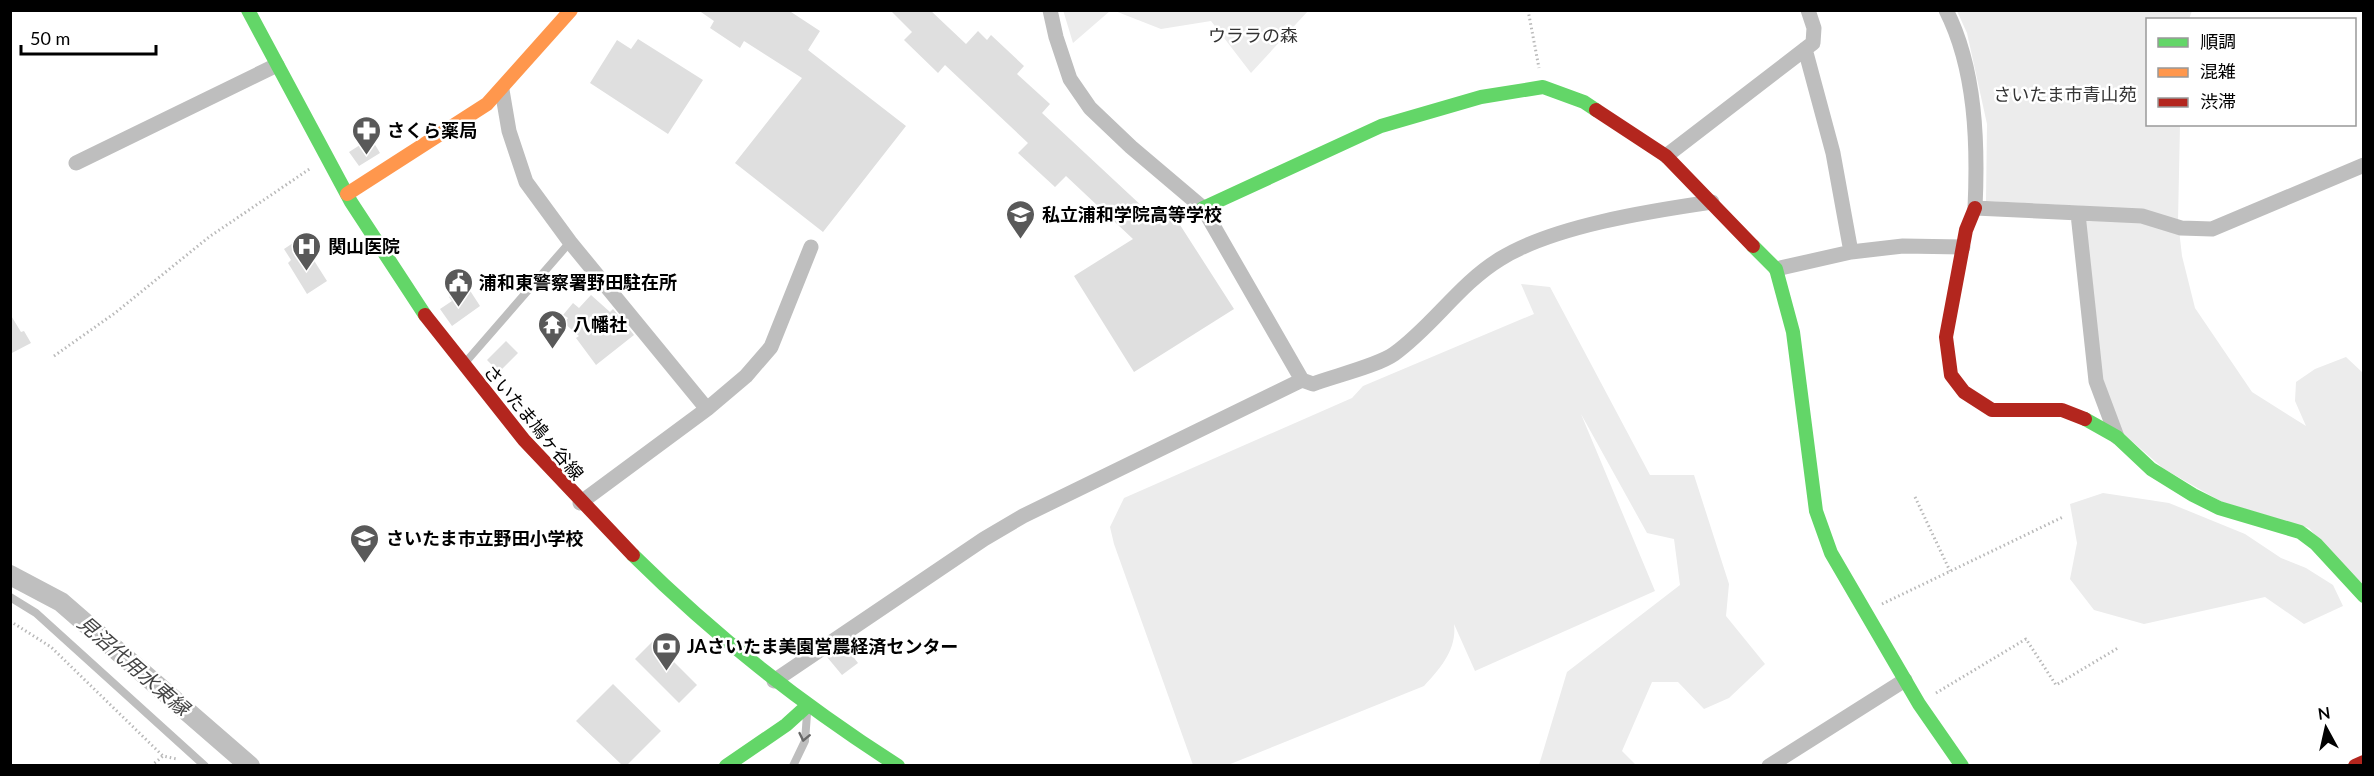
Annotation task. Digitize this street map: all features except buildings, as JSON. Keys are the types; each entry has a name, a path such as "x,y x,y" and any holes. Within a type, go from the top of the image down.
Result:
{"street":[{"name":"さいたま鳩ヶ谷線","path":"248,10 347,194 388,261 463,365 580,503 656,577 774,681 807,706 898,765"},
{"path":"347,194 487,104 502,90 571,10"},
{"path":"1050,10 1065,70 1090,108 1131,147 1203,208 1302,380 1313,384 1392,356 1430,323 1476,275 1526,246 1631,216 1712,202"},
{"path":"1666,156 1813,43 1808,10"},
{"path":"1946,10 1966,69 1978,150 1975,208 1966,230 1946,337 1951,375 1964,392 1992,410 2062,410 2084,418 2117,437 2151,469 2193,495 2227,511 2277,523 2300,532 2316,544 2364,596"},
{"path":"1805,49 1831,143 1851,252"},
{"path":"76,163 277,65"},
{"path":"1203,208 1380,126 1481,97 1543,87 1584,102 1666,156 1776,269 1793,332 1816,511 1831,553 1867,611 1919,704 1962,765"},
{"path":"502,90 518,166 526,182 570,242 707,409"},
{"path":"1975,208 2142,216 2181,228 2212,229 2364,165"},
{"path":"2078,214 2096,381 2117,437"},
{"path":"1776,269 1851,252 1903,246 1963,247"},
{"path":"580,503 707,409 746,376 771,347 810,247"},
{"path":"774,681 984,539 1023,516 1302,380"},
{"path":"1770,765 1905,680"},
{"path":"726,765 786,725 807,706"},
{"path":"2355,765 2364,762"}],"lane":[{"path":"463,365 570,242"},
{"path":"10,597 36,613 204,765"},
{"path":"793,765 805,741 807,706"}],"path":[{"path":"1528,10 1543,87"},
{"path":"54,356 115,313 209,237 327,158"},
{"path":"1915,497 1950,571"},
{"path":"1867,611 2063,517"},
{"path":"10,621 51,647 163,756 204,765"},
{"path":"1919,704 2026,639 2056,685 2118,648"},
{"path":"151,765 163,756"}],"green space":[{"path":"1063,10 1110,10 1110,11 1073,43"},
{"name":"ウララの森","path":"1308,10 1251,73 1211,21 1161,29 1115,11"},
{"name":"さいたま市青山苑","path":"1957,11 2192,11 2189,18 2146,18 2146,126 2180,126 2178,221 2182,256 2195,308 2252,392 2306,426 2295,401 2296,382 2315,369 2346,357 2363,373 2363,589 2309,528 2222,502 2164,469 2119,430 2102,381 2084,206 1986,201 1987,124 1967,33"},
{"path":"1521,284 1550,287 1650,475 1694,475 1729,584 1726,616 1765,664 1729,698 1704,709 1678,682 1652,682 1622,751 1636,765 1539,765 1567,672 1680,585 1674,539 1647,533 1581,414 1655,591 1475,671 1454,624 1450,650 1442,665 1424,686 1228,765 1193,765 1114,544 1110,527 1124,498 1352,398 1363,386 1534,314"},
{"path":"2103,493 2169,503 2245,534 2281,558 2306,568 2333,585 2343,606 2304,624 2265,597 2144,624 2094,610 2070,579 2077,543 2070,504"}],"waterway":[{"name":"見沼代用水東縁","path":"10,575 61,602 250,766"}],"traffic: fast":[{"path":"248,10 351,202 425,315"},
{"path":"1203,208 1381,126 1481,97 1543,87 1584,102 1596,110"},
{"path":"1753,246 1776,269 1793,332 1816,511 1831,553 1919,704 1962,766"},
{"path":"2085,419 2117,437 2151,469 2193,495 2219,508 2300,532 2316,544 2364,596"},
{"path":"633,555 696,614 760,668 827,718 898,766"},
{"path":"726,766 786,725 807,706"}],"traffic: slow":[{"path":"347,194 487,104 571,10"}],"traffic: jam":[{"path":"1596,110 1666,156 1753,246"},
{"path":"1975,208 1966,230 1946,337 1951,375 1964,392 1992,410 2062,410 2085,419"},
{"path":"425,315 524,440 633,555"},
{"path":"2355,766 2364,762"}],"place":[{"name":"さくら薬局","path":"366,156"},
{"name":"私立浦和学院高等学校","path":"1021,240"},
{"name":"関山医院","path":"307,272"},
{"name":"浦和東警察署野田駐在所","path":"458,308"},
{"name":"八幡社","path":"552,350"},
{"name":"さいたま市立野田小学校","path":"365,564"},
{"name":"JAさいたま美園営農経済センター","path":"666,672"}]}
